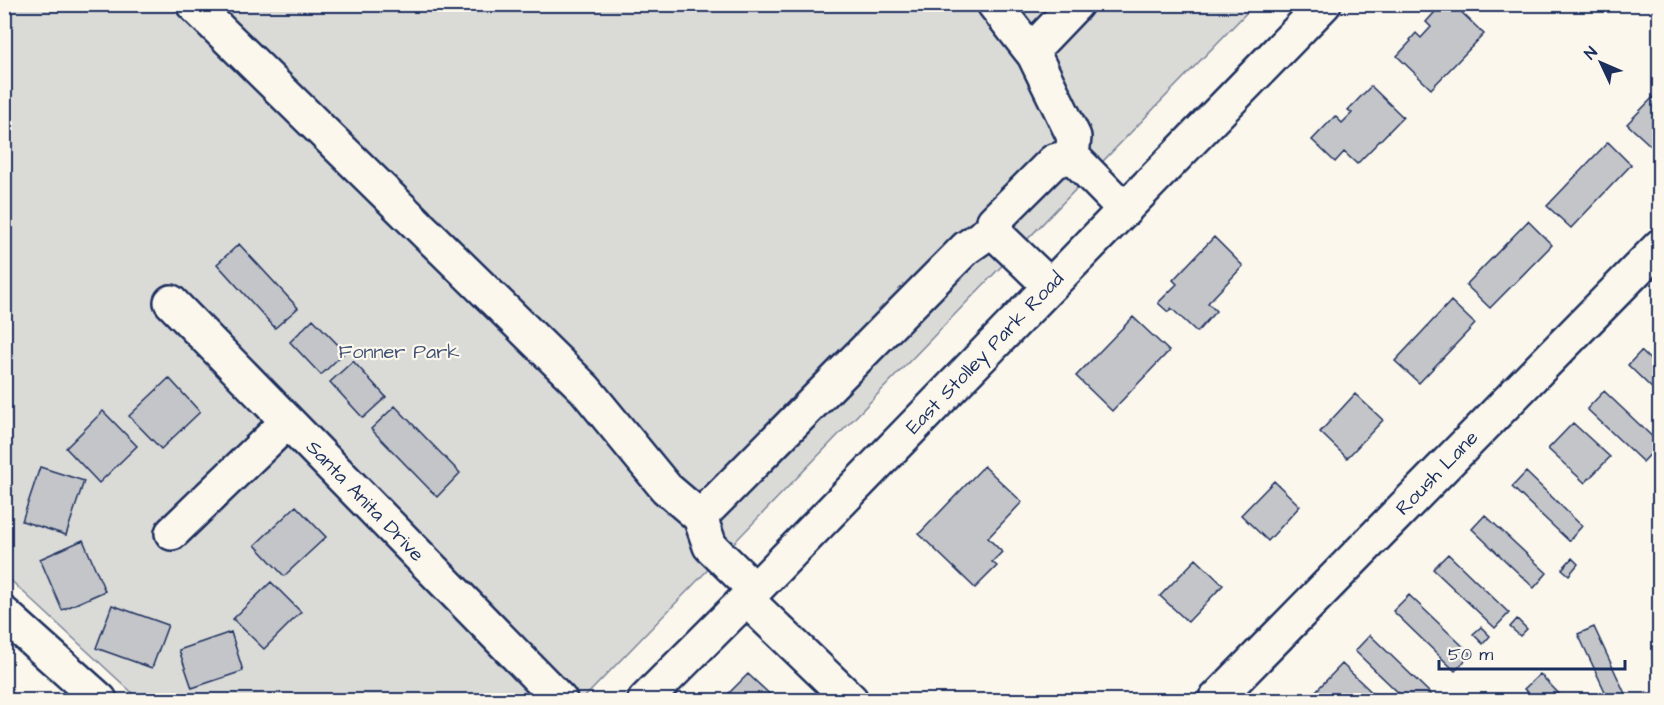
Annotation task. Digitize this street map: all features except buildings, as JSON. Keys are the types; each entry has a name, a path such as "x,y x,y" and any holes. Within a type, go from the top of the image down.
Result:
{"street":[{"path":"193,4 585,389 666,488 699,518 710,546 751,595 851,700"},
{"path":"994,4 1031,51 1074,137 1072,156"},
{"path":"1031,51 1076,4"},
{"name":"East Stolley Park Road","path":"649,699 1324,4"},
{"path":"1072,156 1125,210"},
{"path":"1050,286 999,237 994,221 1054,161 1072,156"},
{"path":"699,518 966,248 996,227"},
{"name":"Roush Lane","path":"1215,700 1659,246"},
{"name":"Santa Anita Drive","path":"171,302 560,700"},
{"path":"172,533 287,422"},
{"path":"4,614 100,700"}],"green space":[{"name":"Fonner Park","path":"4,5 1254,5 582,700 140,700 5,575"}]}
